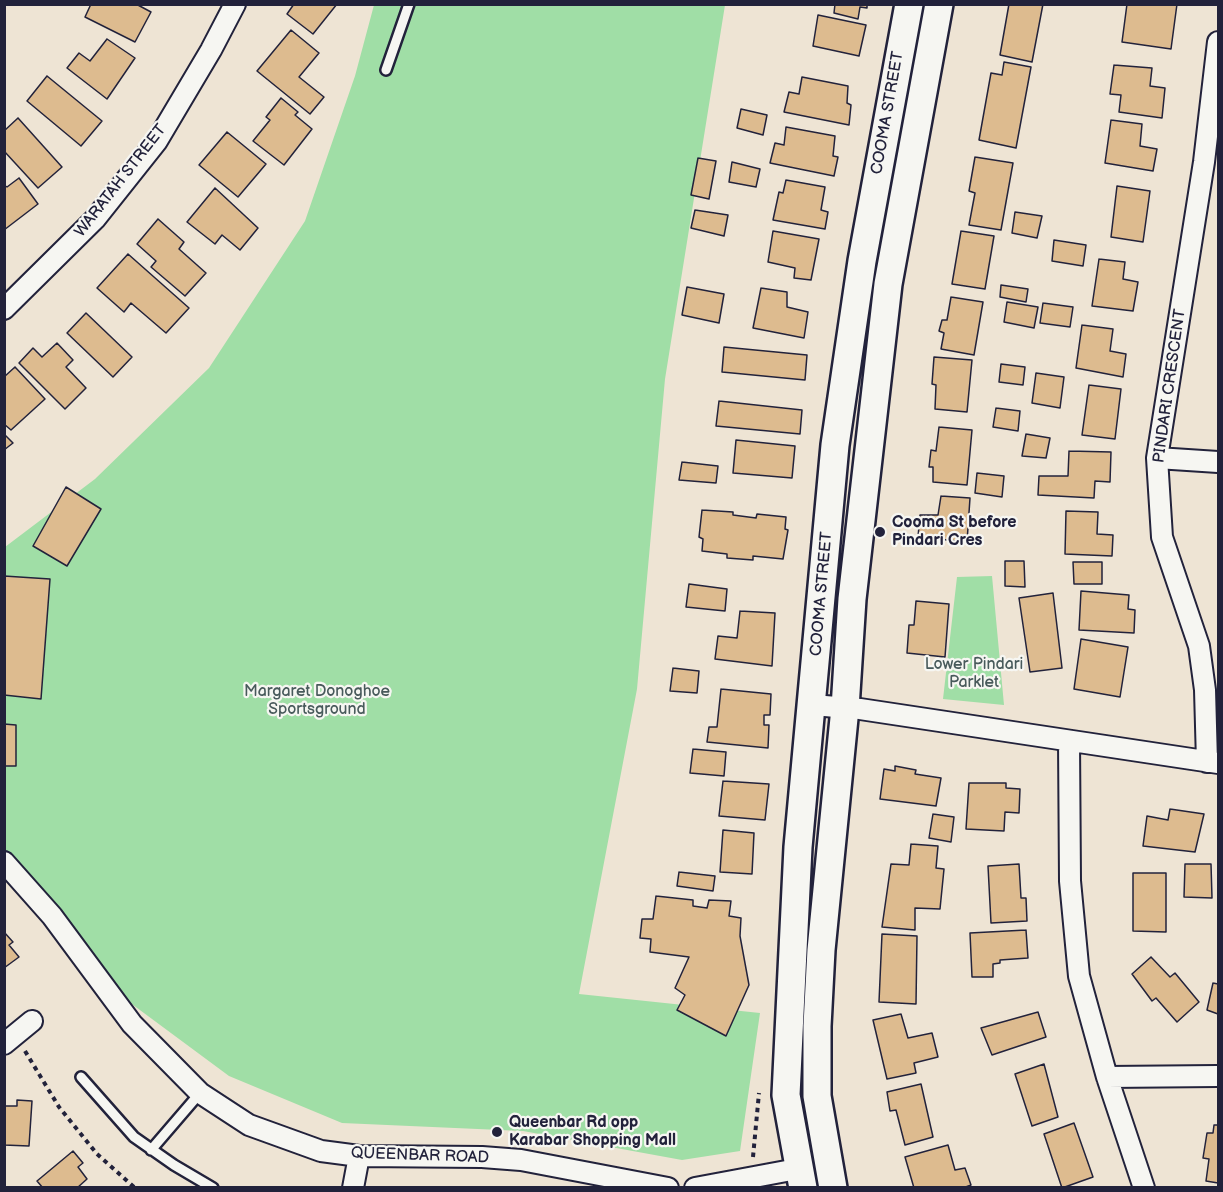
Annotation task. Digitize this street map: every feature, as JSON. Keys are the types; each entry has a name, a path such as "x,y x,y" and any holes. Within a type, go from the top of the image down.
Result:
{"main road":[{"name":"COOMA STREET","path":"815,1181 786,1095 798,847 813,705 835,445 862,261 909,4"},
{"name":"COOMA STREET","path":"815,1181 817,1026 821,950 845,708 852,598 888,284 939,4"}],"street":[{"name":"WARATAH STREET","path":"4,309 95,219 157,141 211,50 235,4"},
{"name":"PINDARI CRESCENT","path":"813,705 1213,763 1199,646 1162,537 1157,458 1211,163 1218,42"},
{"path":"1157,458 1218,462"},
{"path":"1069,741 1070,881 1079,976 1107,1077 1144,1188"},
{"name":"QUEENBAR ROAD","path":"4,862 52,915 132,1024 200,1094 226,1113 273,1136 321,1151 359,1156 482,1156 521,1160 668,1188"},
{"path":"4,1044 32,1021"},
{"path":"1107,1077 1218,1076"},
{"path":"353,1188 359,1156"},
{"path":"694,1188 815,1181"}],"lane":[{"path":"386,70 409,4"},
{"path":"81,1077 119,1122 151,1150 213,1188"},
{"path":"151,1150 200,1094"}],"path":[{"path":"31,1060 58,1107 97,1154 134,1187"}],"green space":[{"name":"Margaret Donoghoe Sportsground","path":"374,5 725,5 665,379 637,689 579,994 760,1013 740,1151 682,1160 523,1131 342,1123 229,1076 98,979 5,859 5,547 95,479 209,368 305,221 355,76"},
{"name":"Lower Pindari Parklet","path":"992,576 1004,705 943,699 957,577"}],"building":[{"path":"91,4 136,4 151,12 135,42 85,17"},
{"path":"294,4 337,4 313,34 287,14"},
{"path":"835,4 867,4 867,8 860,7 858,19 834,13"},
{"path":"1009,4 1043,4 1032,62 1000,55"},
{"path":"1127,4 1177,4 1171,49 1122,42"},
{"path":"818,15 866,25 859,56 813,46"},
{"path":"291,30 319,53 299,77 324,97 310,114 257,71"},
{"path":"107,39 135,58 107,99 67,68 79,53 90,61"},
{"path":"1004,62 1031,67 1016,148 979,140 991,73 1002,75"},
{"path":"1114,65 1152,68 1150,86 1165,88 1162,118 1119,112 1121,95 1110,94"},
{"path":"47,76 102,121 81,146 27,101"},
{"path":"802,77 848,86 847,103 851,105 849,125 784,112 789,92 799,94"},
{"path":"281,98 298,112 295,115 312,129 284,165 253,141 270,120 266,117"},
{"path":"741,109 767,115 763,135 737,128"},
{"path":"18,118 62,167 38,188 4,151 4,131"},
{"path":"1111,120 1142,124 1140,146 1157,149 1153,171 1105,163"},
{"path":"786,127 835,136 833,156 838,157 834,176 770,163 775,143 784,145"},
{"path":"227,132 266,164 238,197 199,165"},
{"path":"975,157 1013,163 1001,230 969,225 975,193 969,191"},
{"path":"698,158 716,161 709,199 691,195"},
{"path":"732,162 760,169 756,187 729,182"},
{"path":"19,178 38,204 4,230 4,185 7,187"},
{"path":"786,180 825,187 821,210 828,212 825,229 773,220 779,192 783,193"},
{"path":"1117,186 1150,191 1143,242 1111,237"},
{"path":"215,188 258,228 240,250 222,235 215,244 187,222"},
{"path":"695,210 728,215 724,236 691,228"},
{"path":"1015,212 1042,216 1037,238 1012,233"},
{"path":"158,219 184,242 179,249 206,273 185,296 151,267 156,261 137,244"},
{"path":"773,231 819,239 811,280 794,278 795,268 768,262"},
{"path":"961,231 994,236 985,289 952,284"},
{"path":"1054,240 1086,245 1083,266 1052,261"},
{"path":"128,254 189,308 166,333 131,303 124,312 97,288"},
{"path":"1099,259 1125,262 1123,279 1138,282 1133,311 1092,306"},
{"path":"1001,285 1028,289 1026,302 1000,297"},
{"path":"687,287 724,294 719,323 682,315"},
{"path":"761,288 787,292 787,307 808,312 804,338 753,328"},
{"path":"951,297 983,302 974,355 941,349 944,333 939,331 942,320 947,320"},
{"path":"1007,302 1038,307 1034,328 1004,322"},
{"path":"1043,303 1073,307 1070,327 1040,323"},
{"path":"86,313 132,357 113,377 67,333"},
{"path":"1082,325 1113,329 1110,351 1126,354 1123,377 1076,368"},
{"path":"57,343 73,360 66,367 86,388 65,409 19,363 33,348 42,357"},
{"path":"724,347 807,355 805,380 722,372"},
{"path":"934,357 972,360 967,412 935,409 936,385 932,384"},
{"path":"1001,364 1025,367 1023,385 999,382"},
{"path":"15,367 45,399 11,430 4,424 4,377"},
{"path":"1036,373 1064,377 1060,408 1032,403"},
{"path":"1089,385 1121,389 1115,439 1082,435"},
{"path":"719,401 802,410 800,434 716,426"},
{"path":"996,408 1020,411 1018,431 993,427"},
{"path":"939,427 972,430 967,485 933,482 933,467 929,467 931,450 936,451"},
{"path":"4,434 13,443 4,450"},
{"path":"1026,434 1050,438 1046,458 1022,456"},
{"path":"736,440 795,446 792,478 733,473"},
{"path":"1069,451 1111,452 1110,482 1095,481 1094,498 1038,495 1039,476 1068,476"},
{"path":"682,462 718,466 716,483 679,480"},
{"path":"977,473 1004,476 1002,497 975,493"},
{"path":"66,487 101,509 67,566 33,546"},
{"path":"941,496 970,498 967,542 918,537 920,515 938,515"},
{"path":"702,510 733,512 733,515 756,518 757,514 786,517 785,529 788,530 783,559 753,556 753,560 727,558 727,554 702,551 703,539 699,537"},
{"path":"1066,511 1098,512 1097,534 1113,535 1112,556 1065,554"},
{"path":"1005,561 1024,561 1025,587 1005,586"},
{"path":"1073,562 1102,562 1102,584 1074,584"},
{"path":"4,576 50,579 41,699 4,695"},
{"path":"689,584 727,589 725,611 686,607"},
{"path":"1081,591 1129,595 1128,609 1135,610 1134,633 1079,630"},
{"path":"1053,593 1062,668 1030,672 1019,598"},
{"path":"916,601 949,604 945,657 907,653 909,625 914,625"},
{"path":"740,611 775,613 772,666 715,659 718,636 737,638"},
{"path":"1081,639 1128,647 1120,697 1074,689"},
{"path":"673,668 699,671 697,693 670,691"},
{"path":"721,689 771,694 770,715 764,715 764,725 769,725 768,748 707,742 709,727 717,727"},
{"path":"4,724 16,725 16,766 4,766"},
{"path":"693,749 726,752 724,776 690,773"},
{"path":"895,766 916,770 915,774 941,778 936,806 880,799 884,769 895,771"},
{"path":"723,781 769,784 765,820 719,816"},
{"path":"969,783 1006,783 1006,788 1020,789 1019,813 1005,812 1004,831 966,829"},
{"path":"1170,809 1204,814 1195,852 1143,846 1147,816 1168,820"},
{"path":"933,814 954,817 951,842 929,838"},
{"path":"723,830 754,833 752,874 720,872"},
{"path":"911,844 938,846 936,868 944,869 940,909 915,908 915,930 882,927 891,864 909,865"},
{"path":"1019,864 1021,898 1026,898 1027,921 991,923 988,866"},
{"path":"1185,864 1211,864 1212,898 1184,897"},
{"path":"679,872 715,876 713,891 677,886"},
{"path":"1133,873 1166,873 1166,932 1133,931"},
{"path":"656,896 693,900 693,906 707,908 709,900 731,901 729,916 741,918 740,936 749,985 726,1036 677,1010 685,995 675,988 689,957 650,952 651,939 640,938 642,919 653,919"},
{"path":"1026,930 1028,958 1000,960 1000,963 993,964 993,977 972,977 970,933"},
{"path":"4,932 13,942 9,945 19,957 4,968"},
{"path":"882,934 917,936 916,1004 879,1002"},
{"path":"1151,957 1170,977 1175,973 1199,1002 1177,1022 1156,998 1152,1001 1132,974"},
{"path":"1213,983 1218,984 1218,1014 1207,1010"},
{"path":"1038,1012 1046,1037 992,1055 981,1028"},
{"path":"901,1014 908,1038 932,1033 938,1057 914,1063 916,1073 887,1079 873,1020"},
{"path":"1044,1064 1058,1117 1032,1126 1015,1074"},
{"path":"921,1084 933,1137 905,1145 896,1110 890,1111 887,1092"},
{"path":"17,1100 32,1101 29,1146 4,1145 4,1106 17,1106"},
{"path":"1074,1123 1093,1177 1062,1188 1044,1134"},
{"path":"1214,1125 1218,1125 1218,1183 1206,1181 1209,1159 1203,1158 1207,1133 1213,1133"},
{"path":"948,1145 955,1170 965,1168 971,1185 963,1188 914,1188 905,1157"},
{"path":"73,1151 83,1163 78,1167 87,1179 77,1188 43,1188 37,1181"}],"place":[{"name":"Cooma St before Pindari Cres","path":"880,532"},
{"name":"Queenbar Rd opp Karabar Shopping Mall","path":"497,1132"}]}
